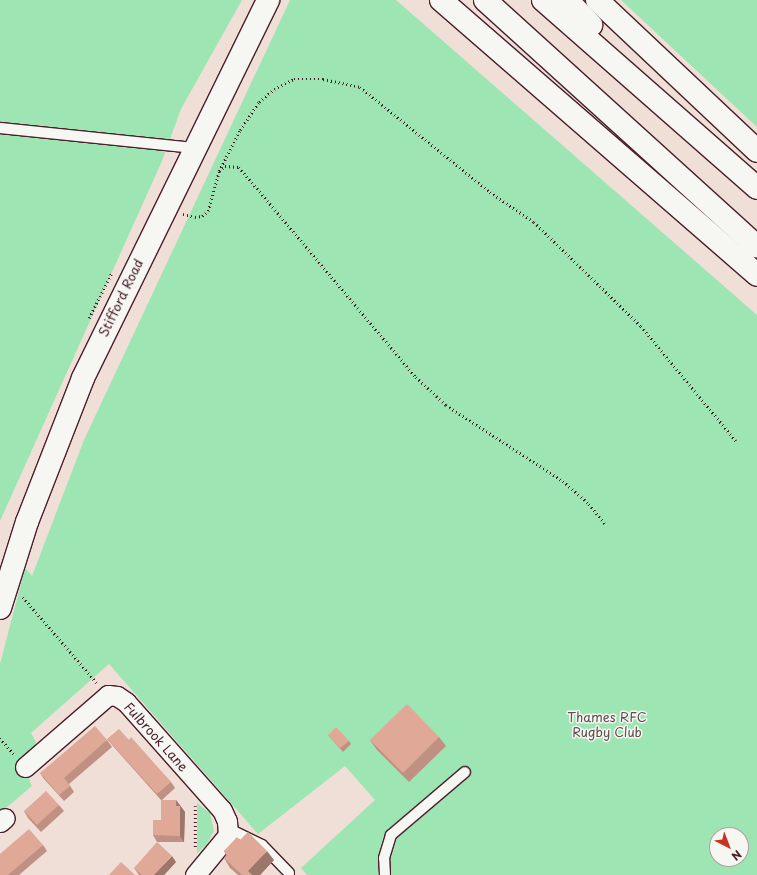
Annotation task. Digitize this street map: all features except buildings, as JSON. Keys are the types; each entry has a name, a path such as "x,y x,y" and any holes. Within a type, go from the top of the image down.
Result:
{"main road":[{"name":"Stifford Road","path":"0,608 27,522 63,426 105,330 268,0"},
{"path":"441,0 757,275"},
{"path":"477,0 515,27"},
{"path":"485,0 757,247"},
{"path":"543,0 692,129 757,188"},
{"path":"567,0 692,129"},
{"path":"597,0 757,151"}],"street":[{"name":"Fulbrook Lane","path":"25,767 108,695 117,696 126,702 222,810 227,828"},
{"path":"195,875 218,850 228,835 227,828"}],"lane":[{"path":"0,128 194,148"},
{"path":"385,875 384,858 391,835 465,772"},
{"path":"227,828 262,845 289,874"}],"path":[{"path":"166,205 187,216 202,216 208,211 219,171 259,102 274,89 294,78 323,79 360,87 490,192 534,222 641,326 736,441"},
{"path":"219,171 225,166 230,165 239,167 244,172 416,377 446,404 564,481 589,504 605,524"},
{"path":"19,592 108,695"},
{"path":"195,801 195,854"}],"green space":[{"path":"0,0 242,0 181,109 162,161 0,521"},
{"name":"Thames RFC Rugby Club","path":"290,0 396,0 757,315 757,875 307,875 301,868 375,800 345,766 258,834 109,664 31,733 36,742 33,752 22,763 32,786 0,813 0,664 25,568 32,576 84,440"},
{"path":"621,0 757,0 757,127"},
{"path":"197,803 210,813 214,831 207,844 197,853"}]}
